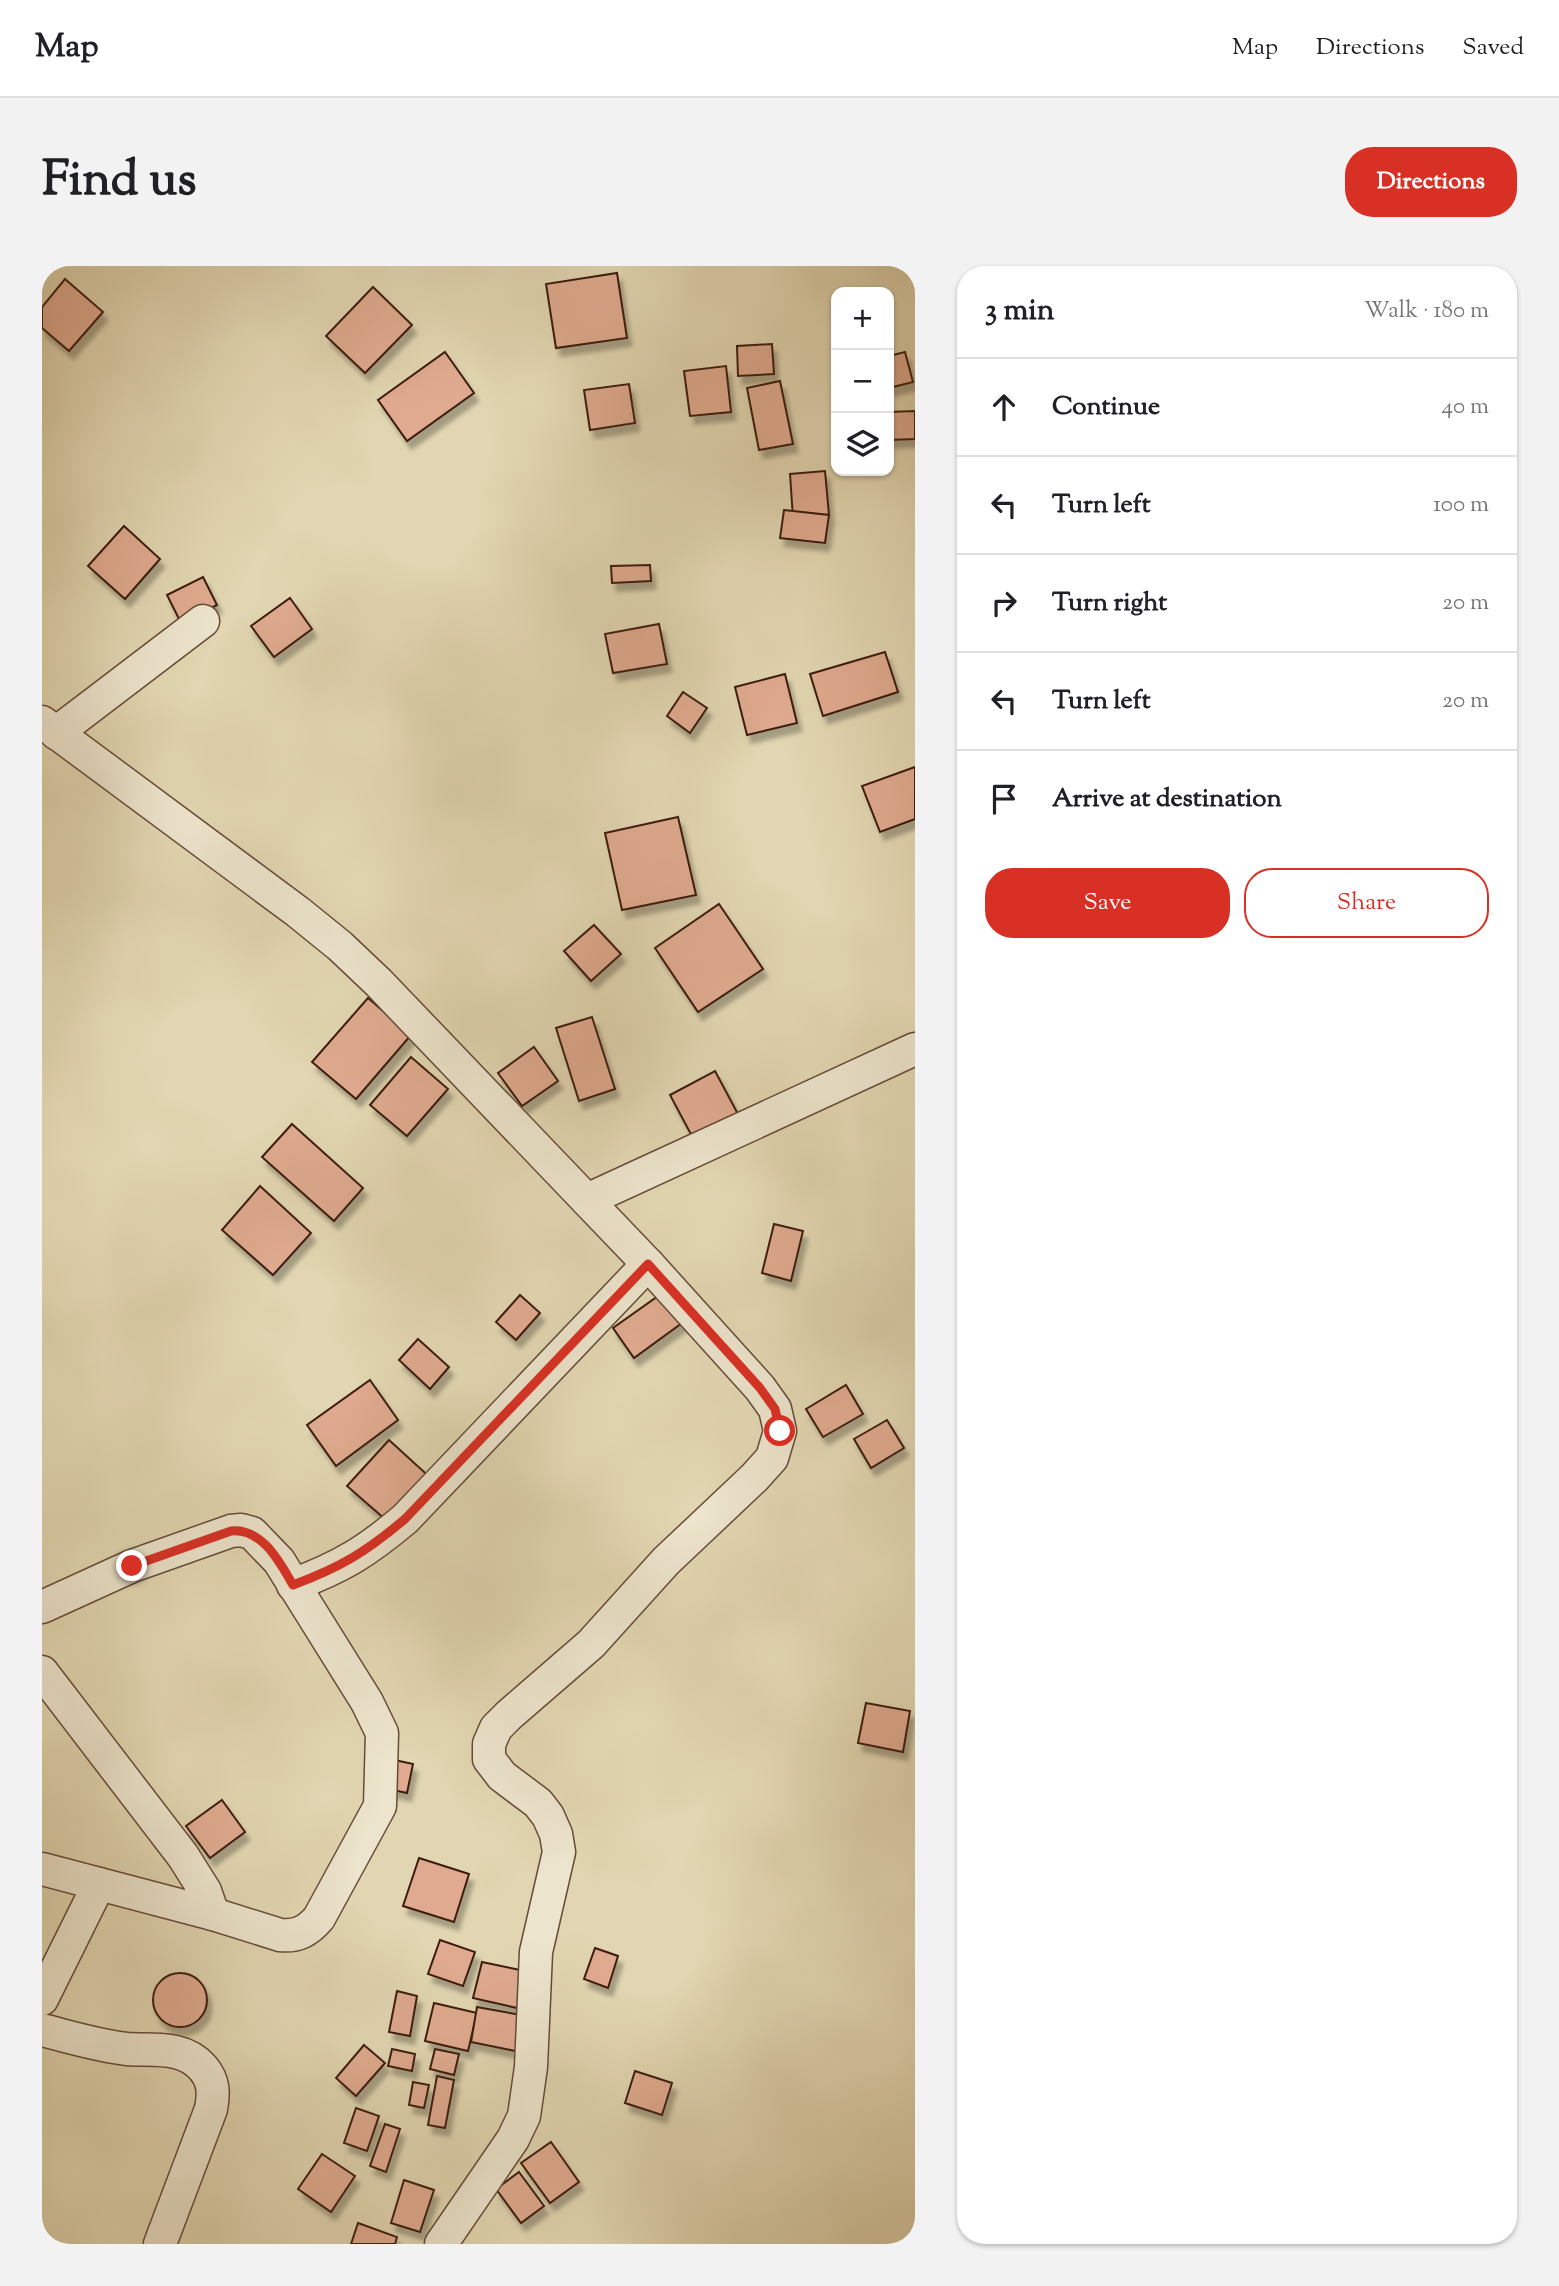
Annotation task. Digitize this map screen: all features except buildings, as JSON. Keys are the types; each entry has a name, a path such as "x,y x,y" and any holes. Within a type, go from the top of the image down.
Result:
{"street":[{"path":"203,621 49,728 340,946 648,1264 760,1388 775,1409 780,1431 772,1458 754,1478 666,1561 591,1644 496,1728 489,1744 489,1759 502,1776 538,1803 548,1816 556,1834 559,1852 536,1952 531,2067 524,2116 513,2139 441,2244"},
{"path":"587,1200 915,1049"},
{"path":"293,1585 352,1560 380,1541 405,1519 648,1264"},
{"path":"42,1606 132,1566 231,1531 242,1530 262,1542 279,1561 367,1702 382,1733 380,1806 311,1928 290,1936 280,1935 213,1914 42,1869"},
{"path":"42,1672 183,1856 205,1891 213,1914"},
{"path":"42,1999 99,1884"},
{"path":"42,2030 127,2049 182,2053 197,2061 208,2074 214,2092 211,2109 160,2244"}],"route":[{"path":"132,1566 231,1531 242,1530 262,1542 279,1561 293,1585 352,1560 380,1541 405,1519 648,1264 760,1388 775,1409 780,1431"}]}
